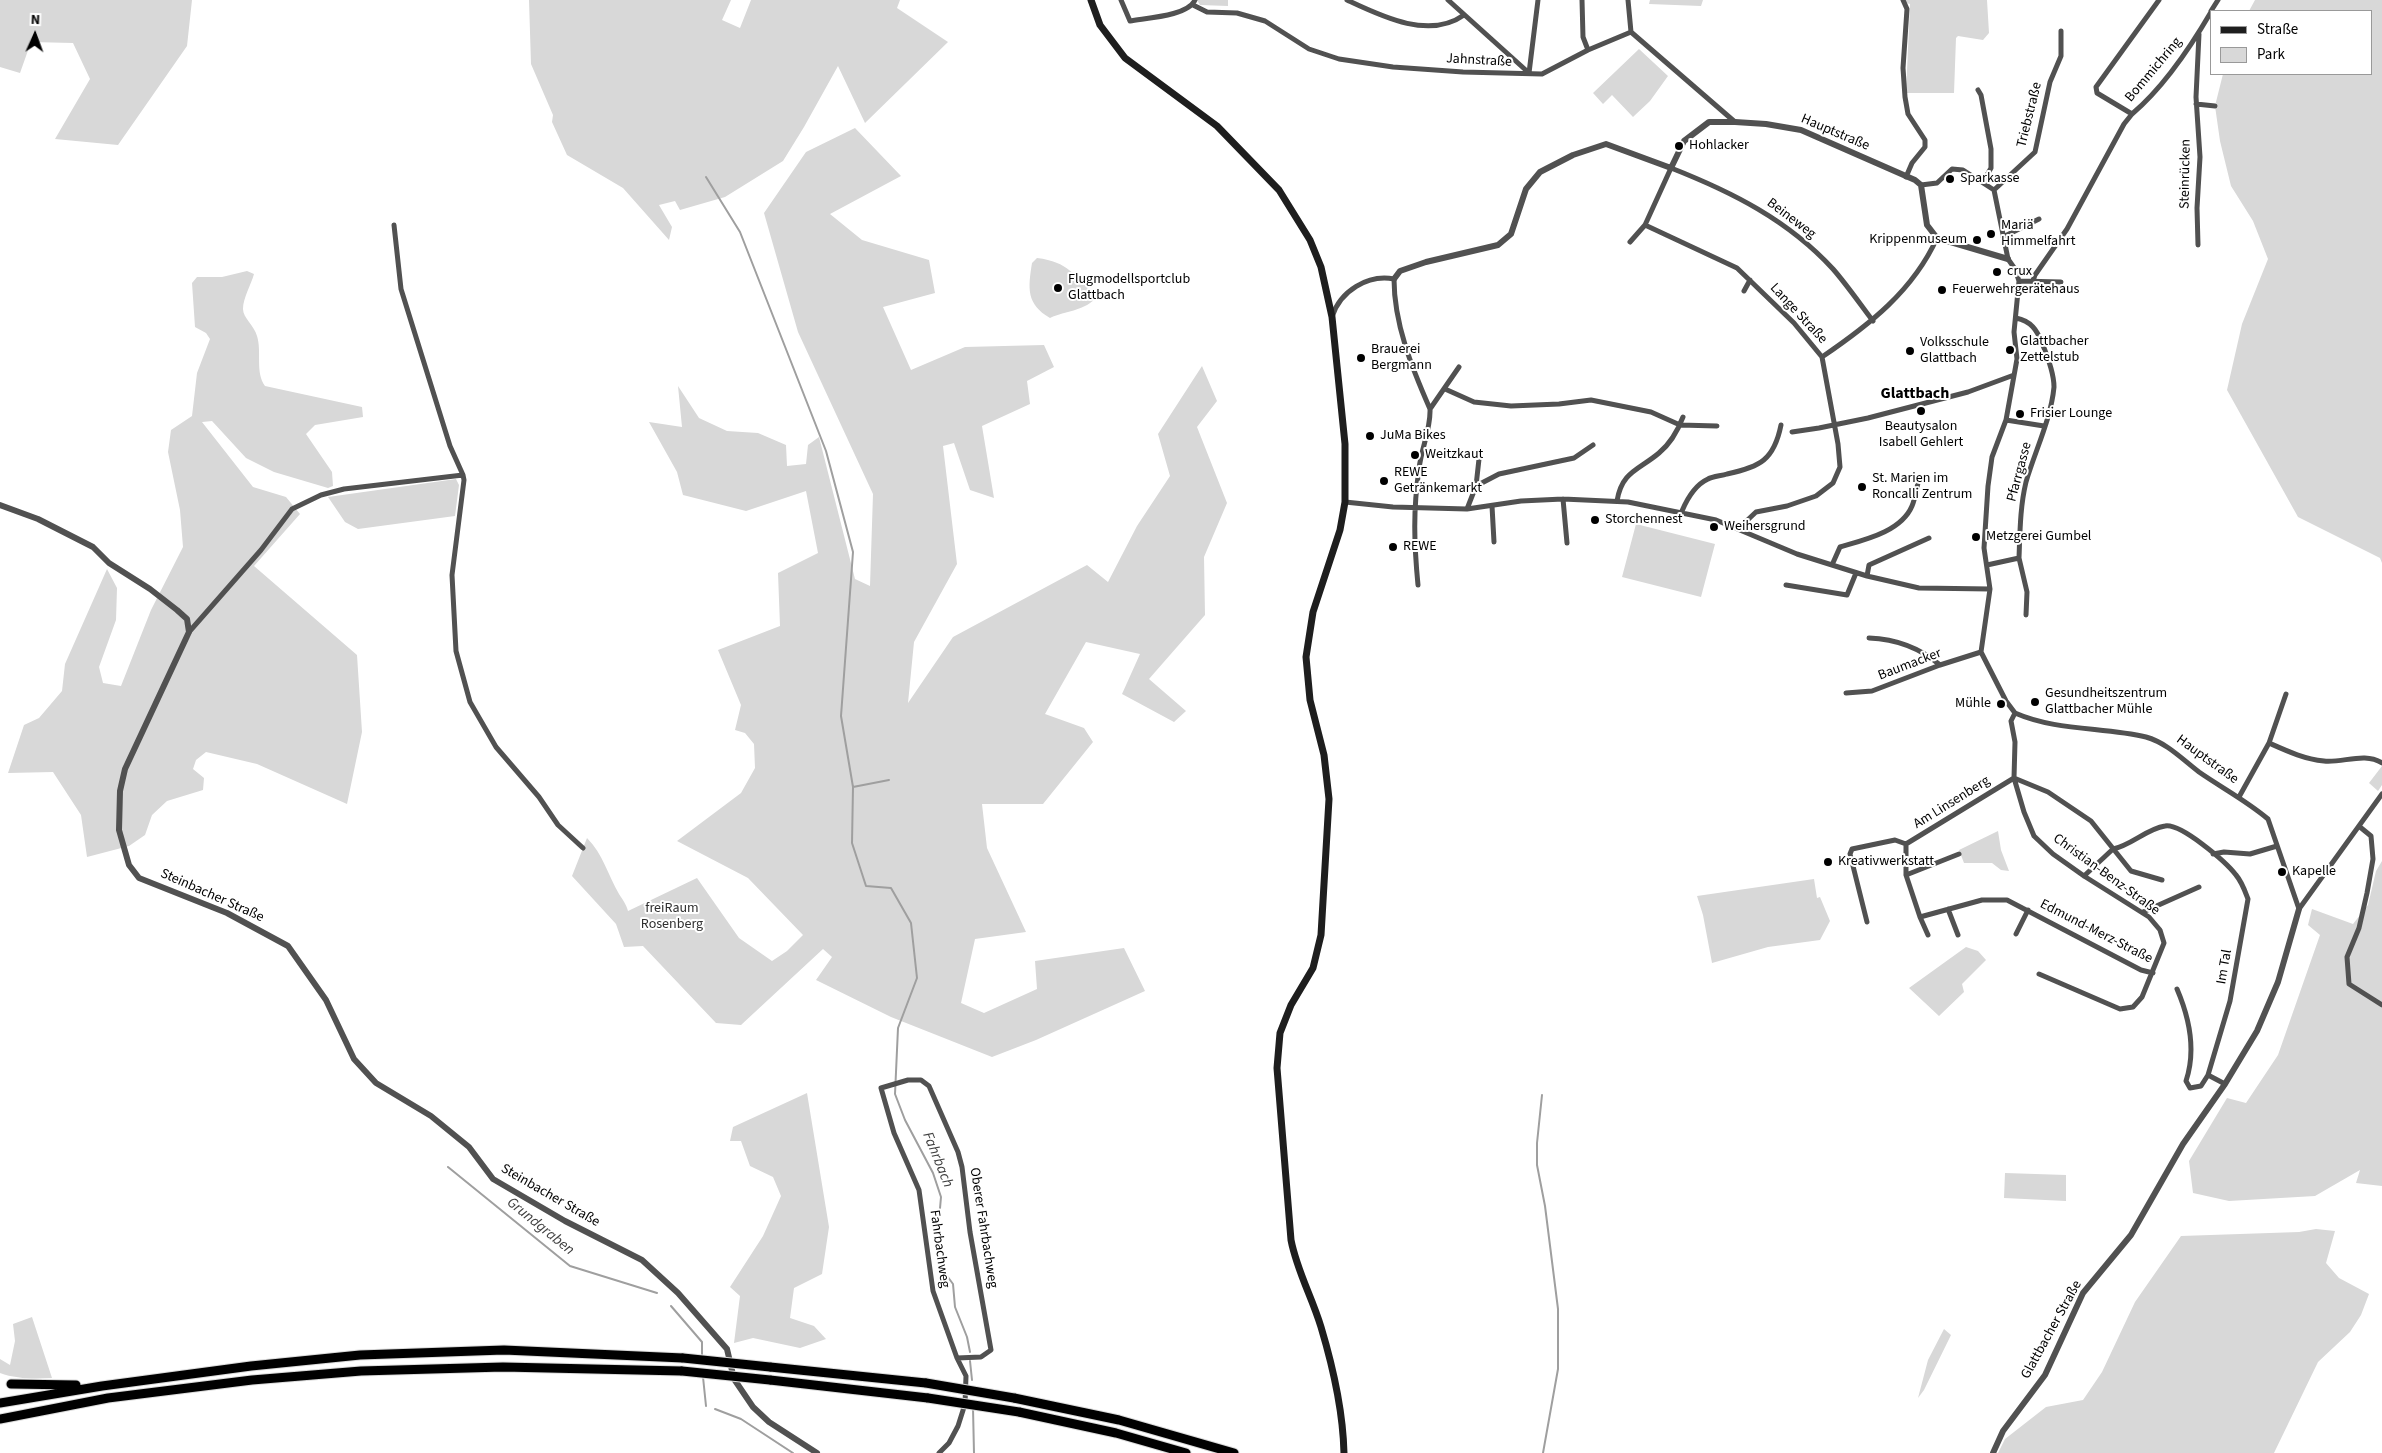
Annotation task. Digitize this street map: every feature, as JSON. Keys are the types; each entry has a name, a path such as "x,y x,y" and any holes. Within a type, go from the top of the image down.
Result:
{"highway":[{"path":"0,1403 102,1386 251,1366 360,1355 504,1350 683,1358 926,1383 1014,1398 1119,1420 1234,1453"},
{"path":"0,1419 108,1398 252,1380 362,1371 503,1367 682,1371 928,1398 1019,1412 1116,1433 1186,1453"},
{"path":"11,1384 102,1386"}],"main road":[{"path":"1091,0 1100,25 1125,58 1217,126 1279,190 1310,240 1321,267 1332,317 1345,444 1345,502 1340,530 1313,612 1306,657 1309,693 1324,755 1329,799 1321,934 1313,968 1291,1006 1280,1033 1277,1068 1291,1240 1296,1265 1321,1327 1325,1343 1342,1420 1344,1453"}],"street":[{"path":"1121,0 1130,21 1178,12 1194,2"},
{"path":"1347,0 1370,11 1422,25 1448,24 1464,14"},
{"path":"1448,0 1532,74"},
{"path":"1532,74 1538,0"},
{"path":"1582,0 1583,37 1588,50"},
{"path":"1628,0 1631,32 1735,122"},
{"path":"1903,0 1907,9 1903,68 1905,97 1908,114 1925,140 1925,147 1912,163 1906,176"},
{"name":"Bommichring","path":"2159,0 2096,87 2098,93 2132,114 2161,83 2199,33 2210,14"},
{"name":"Jahnstraße","path":"1194,2 1207,12 1237,13 1265,21 1310,48 1339,59 1402,68 1532,74 1548,72 1588,50 1631,32"},
{"name":"Triebstraße","path":"1994,190 2036,152 2050,82 2061,56 2061,31"},
{"name":"Steinrücken","path":"2198,245 2197,208 2200,157 2196,104 2199,33"},
{"path":"1978,90 1981,95 1991,149 1991,168 1983,182"},
{"path":"2196,104 2215,106"},
{"path":"2033,281 2034,276 2068,229 2124,124 2132,114"},
{"name":"Hauptstraße","path":"1671,168 1684,142 1709,122 1735,122 1783,126 1801,130 1906,176 1921,185"},
{"path":"1418,584 1414,508 1420,456 1430,418 1430,409 1406,350 1394,291 1394,279 1400,271 1426,262 1498,245 1511,234 1526,189 1540,172 1573,155 1606,144 1671,168 1645,225 1630,242"},
{"name":"Beineweg","path":"1671,168 1720,187 1768,214 1801,238 1833,270 1873,321"},
{"path":"2008,259 1937,238 1927,225 1921,185 1937,182 1952,169 1963,170 1994,190 2008,259 2015,269 2019,281 2014,332 2017,359 2006,420 1992,457 1984,531 1984,548 1990,589 1982,652 2006,701 2015,713"},
{"path":"2003,237 2039,220"},
{"path":"394,225 402,289 450,446 464,480 452,575 456,651 470,702 496,747 540,797 558,825 583,848"},
{"name":"Lange Straße","path":"1645,225 1737,268 1794,323 1822,356 1840,467 1833,483 1816,496 1788,506 1756,512 1738,529"},
{"path":"1822,356 1873,321 1921,269 1937,238"},
{"path":"1332,317 1338,301 1354,288 1370,280 1383,277 1394,279"},
{"name":"Lange Straße","path":"1744,291 1750,280"},
{"path":"2019,281 2061,282"},
{"name":"Pfarrgasse","path":"2016,318 2031,324 2037,332 2046,353 2054,386 2026,483 2020,516 2019,558 2027,592 2026,615"},
{"path":"1430,409 1458,368"},
{"path":"1792,432 1834,425 1968,392 2014,375"},
{"path":"1445,389 1474,402 1511,406 1559,404 1591,400 1651,412 1680,425 1717,426"},
{"path":"1616,501 1619,488 1627,476 1660,453 1680,425 1683,417"},
{"path":"2006,420 2044,426"},
{"path":"1682,512 1689,495 1707,479 1748,469 1764,461 1775,449 1781,425"},
{"path":"1476,486 1499,474 1574,458 1593,445"},
{"path":"1467,509 1476,486 1479,459"},
{"path":"189,632 261,550 292,509 321,495 344,489 463,475"},
{"path":"1832,565 1840,547 1871,538 1900,523 1912,507 1918,484"},
{"path":"1345,502 1414,508 1467,509 1563,499 1616,501 1682,512 1716,520 1797,554 1867,576 1919,588 1990,589"},
{"path":"1563,499 1567,543"},
{"path":"0,505 38,519 93,547 109,563 150,589 177,610 187,620 189,632"},
{"path":"1492,506 1494,542"},
{"path":"1867,576 1869,565 1929,538"},
{"path":"1988,565 2019,558"},
{"path":"1786,585 1847,595 1856,573"},
{"name":"Steinbacher Straße","path":"189,632 125,769 120,791 119,830 129,865 139,878 227,913 288,946 326,1000 354,1059 376,1083 431,1116 469,1147 493,1179 565,1221 642,1260 678,1293 727,1349 734,1378 753,1407 769,1422 817,1453"},
{"path":"1868,638 1885,638 1902,643 1929,656 1940,665"},
{"name":"Baumacker","path":"1846,693 1872,691 1940,665 1982,652"},
{"path":"2239,798 2269,743 2286,694"},
{"name":"Hauptstraße","path":"2015,713 2046,723 2106,729 2148,738 2166,745 2200,772 2268,819 2299,909"},
{"name":"Christian-Benz-Straße","path":"2015,713 2010,721 2015,742 2014,778 2024,812 2034,836 2054,854 2084,876 2143,912 2160,930 2164,943 2142,997 2133,1007 2120,1010 2039,974"},
{"path":"2269,743 2294,755 2325,761 2358,758 2377,760 2382,763"},
{"path":"2014,778 2048,792 2091,821 2131,871 2162,880"},
{"name":"Am Linsenberg","path":"1928,935 1906,875 1906,844 2014,778"},
{"path":"2177,989 2185,1007 2191,1047 2192,1060 2186,1081 2190,1088 2200,1086 2208,1075 2225,1084 2257,1031 2278,982 2299,909 2382,794"},
{"name":"Im Tal","path":"2112,849 2124,846 2155,828 2167,825 2180,829 2213,854 2236,875 2248,899 2230,1001 2208,1075"},
{"path":"2360,827 2371,836 2373,859 2360,928 2347,957 2349,984 2382,1005"},
{"path":"1867,922 1850,854 1852,849 1895,840 1906,844"},
{"path":"2213,854 2224,852 2250,854 2277,846"},
{"path":"2084,876 2112,849"},
{"path":"1906,875 1959,854"},
{"path":"2143,912 2198,887"},
{"name":"Edmund-Merz-Straße","path":"1920,917 1982,900 2007,900 2141,970 2153,973"},
{"path":"1948,909 1958,935"},
{"name":"Edmund-Merz-Straße","path":"2016,934 2028,910"},
{"name":"Fahrbachweg","path":"925,1081 917,1079 881,1088 894,1133 919,1190 932,1291 957,1358 966,1376 965,1404 949,1443 939,1453"},
{"name":"Oberer Fahrbachweg","path":"925,1081 958,1152 962,1167 970,1232 991,1350 981,1357 957,1358"},
{"name":"Glattbacher Straße","path":"1993,1453 2003,1431 2045,1375 2083,1293 2131,1235 2183,1144 2225,1084"}],"green space":[{"path":"0,0 192,0 187,46 118,145 55,139 90,79 73,43 31,42 20,73 0,67"},
{"path":"529,0 731,0 722,20 740,28 751,0 900,0 897,8 948,42 865,123 838,66 783,161 725,197 680,210 675,201 659,205 672,227 669,240 623,188 567,155 552,122 553,115 531,64"},
{"path":"1197,0 1228,0 1228,6 1200,5"},
{"path":"1650,0 1703,0 1701,6 1649,4"},
{"path":"1905,0 1987,0 1989,33 1983,40 1958,36 1956,38 1954,93 1906,93 1910,4 1906,3"},
{"path":"2255,0 2382,0 2382,563 2380,558 2298,517 2227,390 2242,324 2268,259 2253,221 2231,186 2220,141 2215,106 2223,75 2372,75 2372,10 2250,10"},
{"path":"1639,49 1668,76 1650,101 1633,117 1612,95 1603,104 1593,93"},
{"name":"freiRaum Rosenberg","path":"855,128 901,176 830,214 862,240 929,260 935,293 883,307 911,370 965,347 1044,345 1054,367 1027,381 1030,404 982,426 994,498 970,490 954,443 943,446 957,564 914,642 908,703 953,637 1087,565 1108,582 1137,526 1170,476 1158,434 1202,366 1217,401 1197,427 1227,503 1204,557 1205,615 1149,679 1186,711 1174,722 1122,694 1140,654 1086,642 1045,714 1084,728 1093,742 1043,804 982,804 987,848 1026,932 975,939 961,1003 984,1013 1037,989 1035,961 1124,948 1145,991 1036,1040 992,1057 891,1017 816,980 832,957 823,949 741,1025 716,1023 643,946 624,947 616,924 572,876 587,838 601,858 628,911 697,878 739,938 772,961 787,951 803,935 748,878 677,841 741,793 755,768 754,744 745,733 735,730 741,705 718,650 780,626 778,573 818,553 806,491 746,511 683,495 677,472 649,422 682,427 678,386 699,418 727,431 758,433 786,445 787,466 806,464 808,445 819,437 855,579 870,586 873,494 798,332 764,213 806,152"},
{"name":"Flugmodellsportclub Glattbach","path":"1037,258 1048,260 1070,270 1095,294 1095,299 1079,309 1050,318 1042,313 1036,307 1030,295 1032,263"},
{"path":"247,271 254,274 244,300 243,312 257,336 260,375 265,386 362,407 363,417 315,425 306,434 332,472 333,486 328,488 274,472 246,458 212,421 202,422 253,487 286,497 300,514 254,566 357,655 362,732 347,804 257,764 206,752 196,760 193,769 204,778 203,790 167,801 152,815 145,835 129,846 87,857 81,815 53,772 8,773 24,725 39,718 62,691 65,664 107,569 117,588 116,620 99,667 103,683 121,686 151,610 183,547 180,510 168,452 171,430 192,416 197,373 210,339 206,333 195,327 192,283 197,277 222,277"},
{"path":"456,479 459,485 455,516 358,529 345,522 328,497"},
{"path":"1636,524 1715,544 1701,597 1622,577"},
{"path":"2382,766 2382,785 2378,791 2369,783"},
{"path":"1998,831 2001,850 2009,871 2001,870 1992,863 1964,863 1959,850"},
{"path":"2382,861 2382,1186 2356,1183 2360,1170 2315,1196 2229,1201 2193,1193 2189,1161 2227,1098 2246,1103 2278,1055 2320,935 2308,925 2312,909 2353,924 2368,905 2376,871"},
{"path":"1814,879 1817,898 1820,897 1830,921 1820,940 1768,947 1712,963 1703,915 1697,896"},
{"path":"1966,947 1978,951 1986,960 1962,984 1964,992 1939,1016 1909,988"},
{"path":"807,1093 829,1227 822,1274 794,1288 790,1318 814,1326 826,1339 800,1348 753,1338 734,1343 740,1296 730,1287 763,1236 781,1196 773,1177 750,1166 741,1141 730,1141 733,1127"},
{"path":"2005,1173 2066,1175 2066,1201 2004,1198"},
{"path":"2316,1229 2335,1231 2326,1263 2339,1278 2369,1294 2361,1315 2350,1332 2318,1362 2274,1453 1998,1453 2005,1439 2046,1407 2083,1400 2102,1372 2135,1302 2181,1236 2299,1232"},
{"path":"32,1317 52,1378 26,1378 0,1373 0,1359 10,1365 15,1341 13,1324"},
{"path":"1944,1329 1951,1335 1924,1390 1918,1398 1928,1360"}],"waterway":[{"path":"706,177 740,232 826,451 853,552 841,716 853,787 852,843 866,886 891,888 911,923 917,978 898,1028 895,1094 905,1120 933,1173 941,1197 937,1242 939,1265 953,1284 955,1307 967,1337 970,1352"},
{"path":"853,787 889,780"},
{"path":"1542,1095 1537,1143 1537,1165 1545,1206 1558,1309 1558,1369 1543,1453"},
{"name":"Grundgraben","path":"448,1167 570,1266 657,1293"},
{"name":"Grundgraben","path":"671,1306 702,1342 702,1357"},
{"name":"Fahrbach","path":"970,1361 972,1380"},
{"name":"Grundgraben","path":"703,1377 706,1406"},
{"name":"Fahrbach","path":"973,1408 974,1453"},
{"name":"Grundgraben","path":"715,1409 741,1419 793,1453"}],"place":[{"name":"Hohlacker","path":"1679,146"},
{"name":"Sparkasse","path":"1950,179"},
{"name":"Mariä Himmelfahrt","path":"1991,234"},
{"name":"Krippenmuseum","path":"1977,240"},
{"name":"crux","path":"1997,272"},
{"name":"Flugmodellsportclub Glattbach","path":"1058,288"},
{"name":"Feuerwehrgerätehaus","path":"1942,290"},
{"name":"Glattbacher Zettelstub","path":"2010,350"},
{"name":"Volksschule Glattbach","path":"1910,351"},
{"name":"Brauerei Bergmann","path":"1361,358"},
{"name":"Beautysalon Isabell Gehlert","path":"1921,411"},
{"name":"Frisier Lounge","path":"2020,414"},
{"name":"JuMa Bikes","path":"1370,436"},
{"name":"Weitzkaut","path":"1415,455"},
{"name":"REWE Getränkemarkt","path":"1384,481"},
{"name":"St. Marien im Roncalli Zentrum","path":"1862,487"},
{"name":"Storchennest","path":"1595,520"},
{"name":"Weihersgrund","path":"1714,527"},
{"name":"Metzgerei Gumbel","path":"1976,537"},
{"name":"REWE","path":"1393,547"},
{"name":"Gesundheitszentrum Glattbacher Mühle","path":"2035,702"},
{"name":"Mühle","path":"2001,704"},
{"name":"Kreativwerkstatt","path":"1828,862"},
{"name":"Kapelle","path":"2282,872"}],"district":[{"name":"Glattbach","path":"1915,394"}]}
